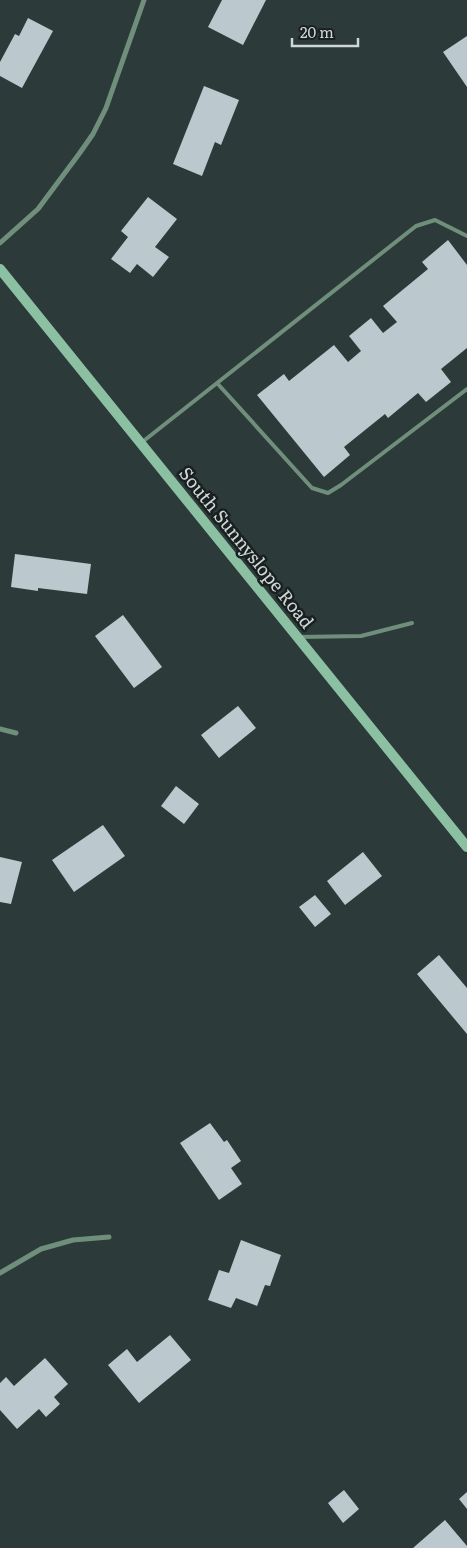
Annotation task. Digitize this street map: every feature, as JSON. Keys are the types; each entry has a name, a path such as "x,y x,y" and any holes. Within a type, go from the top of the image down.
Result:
{"street":[{"path":"0,242 38,209 93,134 106,108 144,0"},
{"name":"South Sunnyslope Road","path":"0,269 467,847"},
{"path":"0,729 16,733"},
{"path":"0,1273 41,1249 73,1240 109,1237"}],"lane":[{"path":"141,444 416,226 435,220 467,236"},
{"path":"217,384 312,488 328,493 467,389"},
{"path":"297,637 360,636 412,623"}],"building":[{"path":"222,0 266,0 243,45 208,27"},
{"path":"28,18 53,31 22,88 0,76 0,62 15,34 19,36"},
{"path":"467,36 467,87 443,52"},
{"path":"204,86 239,100 221,145 215,142 202,176 173,164"},
{"path":"148,197 177,219 155,247 169,257 153,277 137,264 130,273 111,259 128,237 121,231"},
{"path":"448,240 467,265 467,348 441,369 451,382 426,402 418,393 388,418 385,414 344,447 350,455 324,477 257,395 284,374 289,381 334,345 348,362 361,351 349,336 371,318 383,333 397,322 383,306 428,269 422,262"},
{"path":"15,554 91,564 87,594 38,588 38,591 11,587"},
{"path":"123,615 162,667 134,688 95,636"},
{"path":"238,706 256,728 219,758 201,735"},
{"path":"176,786 199,804 184,824 161,806"},
{"path":"103,825 125,856 74,892 52,860"},
{"path":"363,852 382,876 345,905 327,881"},
{"path":"0,857 22,862 11,904 0,902"},
{"path":"315,895 331,914 315,927 299,907"},
{"path":"439,955 467,988 467,1034 417,974"},
{"path":"210,1123 224,1142 227,1140 241,1161 231,1168 242,1184 219,1200 180,1143"},
{"path":"241,1240 281,1255 270,1286 265,1285 257,1306 236,1298 231,1308 208,1300 219,1270 229,1273"},
{"path":"170,1335 191,1360 139,1403 108,1365 127,1349 137,1362"},
{"path":"45,1358 68,1384 54,1397 60,1404 46,1417 39,1409 17,1429 0,1410 0,1383 6,1377 14,1386"},
{"path":"344,1490 359,1509 343,1523 328,1503"},
{"path":"467,1492 467,1509 459,1499"},
{"path":"445,1520 467,1548 413,1548"}]}
